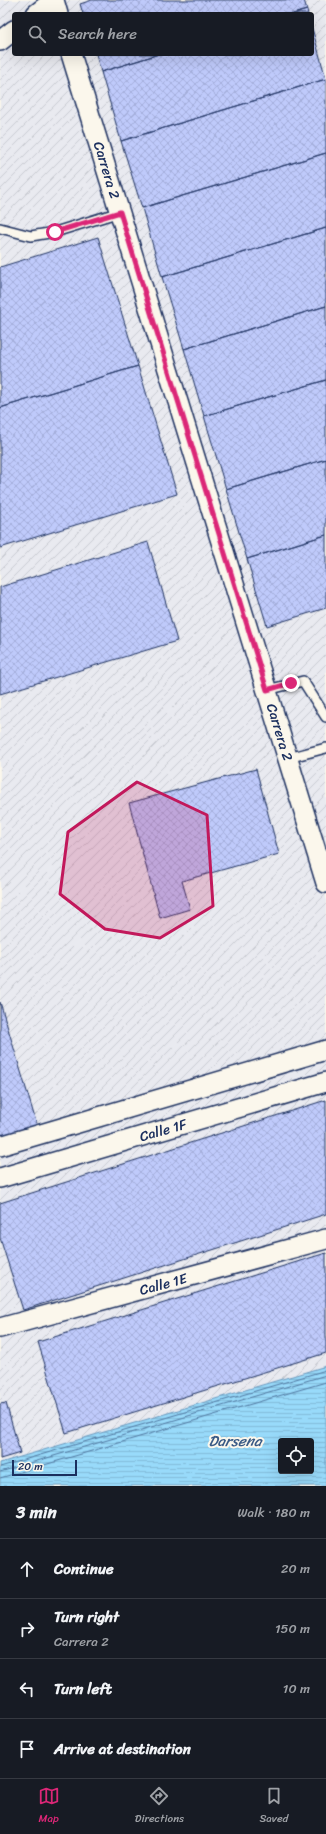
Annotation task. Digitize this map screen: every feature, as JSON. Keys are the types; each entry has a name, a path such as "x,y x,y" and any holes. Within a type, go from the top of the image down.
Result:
{"street":[{"path":"39,12 54,0 57,12"},
{"path":"0,41 12,32"},
{"name":"Carrera 2","path":"72,56 326,883"},
{"path":"0,1146 326,1050"},
{"name":"Calle 1F","path":"0,1178 326,1082"},
{"name":"Calle 1E","path":"0,1326 326,1239"}],"lane":[{"path":"0,228 31,236 55,232 120,212"},
{"path":"267,690 303,681 326,717"},
{"path":"288,758 326,748"}],"highlighted area":[{"path":"137,782 207,815 213,906 160,938 105,929 60,894 68,832"}],"shaded area":[{"path":"0,0 326,0 326,1366 0,1463"}],"water":[{"name":"Darsena","path":"326,1366 326,1486 0,1486 0,1463"}],"building":[{"path":"92,0 304,0 307,10 300,12 82,12 80,4"},
{"path":"314,35 326,79 121,141 101,72 153,56 314,56"},
{"path":"97,56 153,56 101,72"},
{"path":"326,79 326,153 142,208 121,141"},
{"path":"326,153 326,228 162,277 142,208"},
{"path":"326,228 326,306 184,349 162,277"},
{"path":"98,237 138,366 0,408 0,267"},
{"path":"326,306 326,380 204,416 184,349"},
{"path":"138,366 177,494 0,548 0,408"},
{"path":"326,380 326,459 226,489 204,416"},
{"path":"326,459 326,535 247,559 226,489"},
{"path":"326,535 326,608 267,626 247,559"},
{"path":"148,542 177,641 0,694 0,587"},
{"path":"256,769 279,854 182,881 190,909 160,918 129,803"},
{"path":"0,1002 37,1125 0,1136"},
{"path":"326,1100 326,1214 23,1310 0,1238 0,1203"},
{"path":"326,1253 326,1353 66,1433 38,1342"},
{"path":"6,1403 20,1453 0,1459 0,1404"}],"route":[{"path":"55,232 120,212 267,690 291,683"}]}
